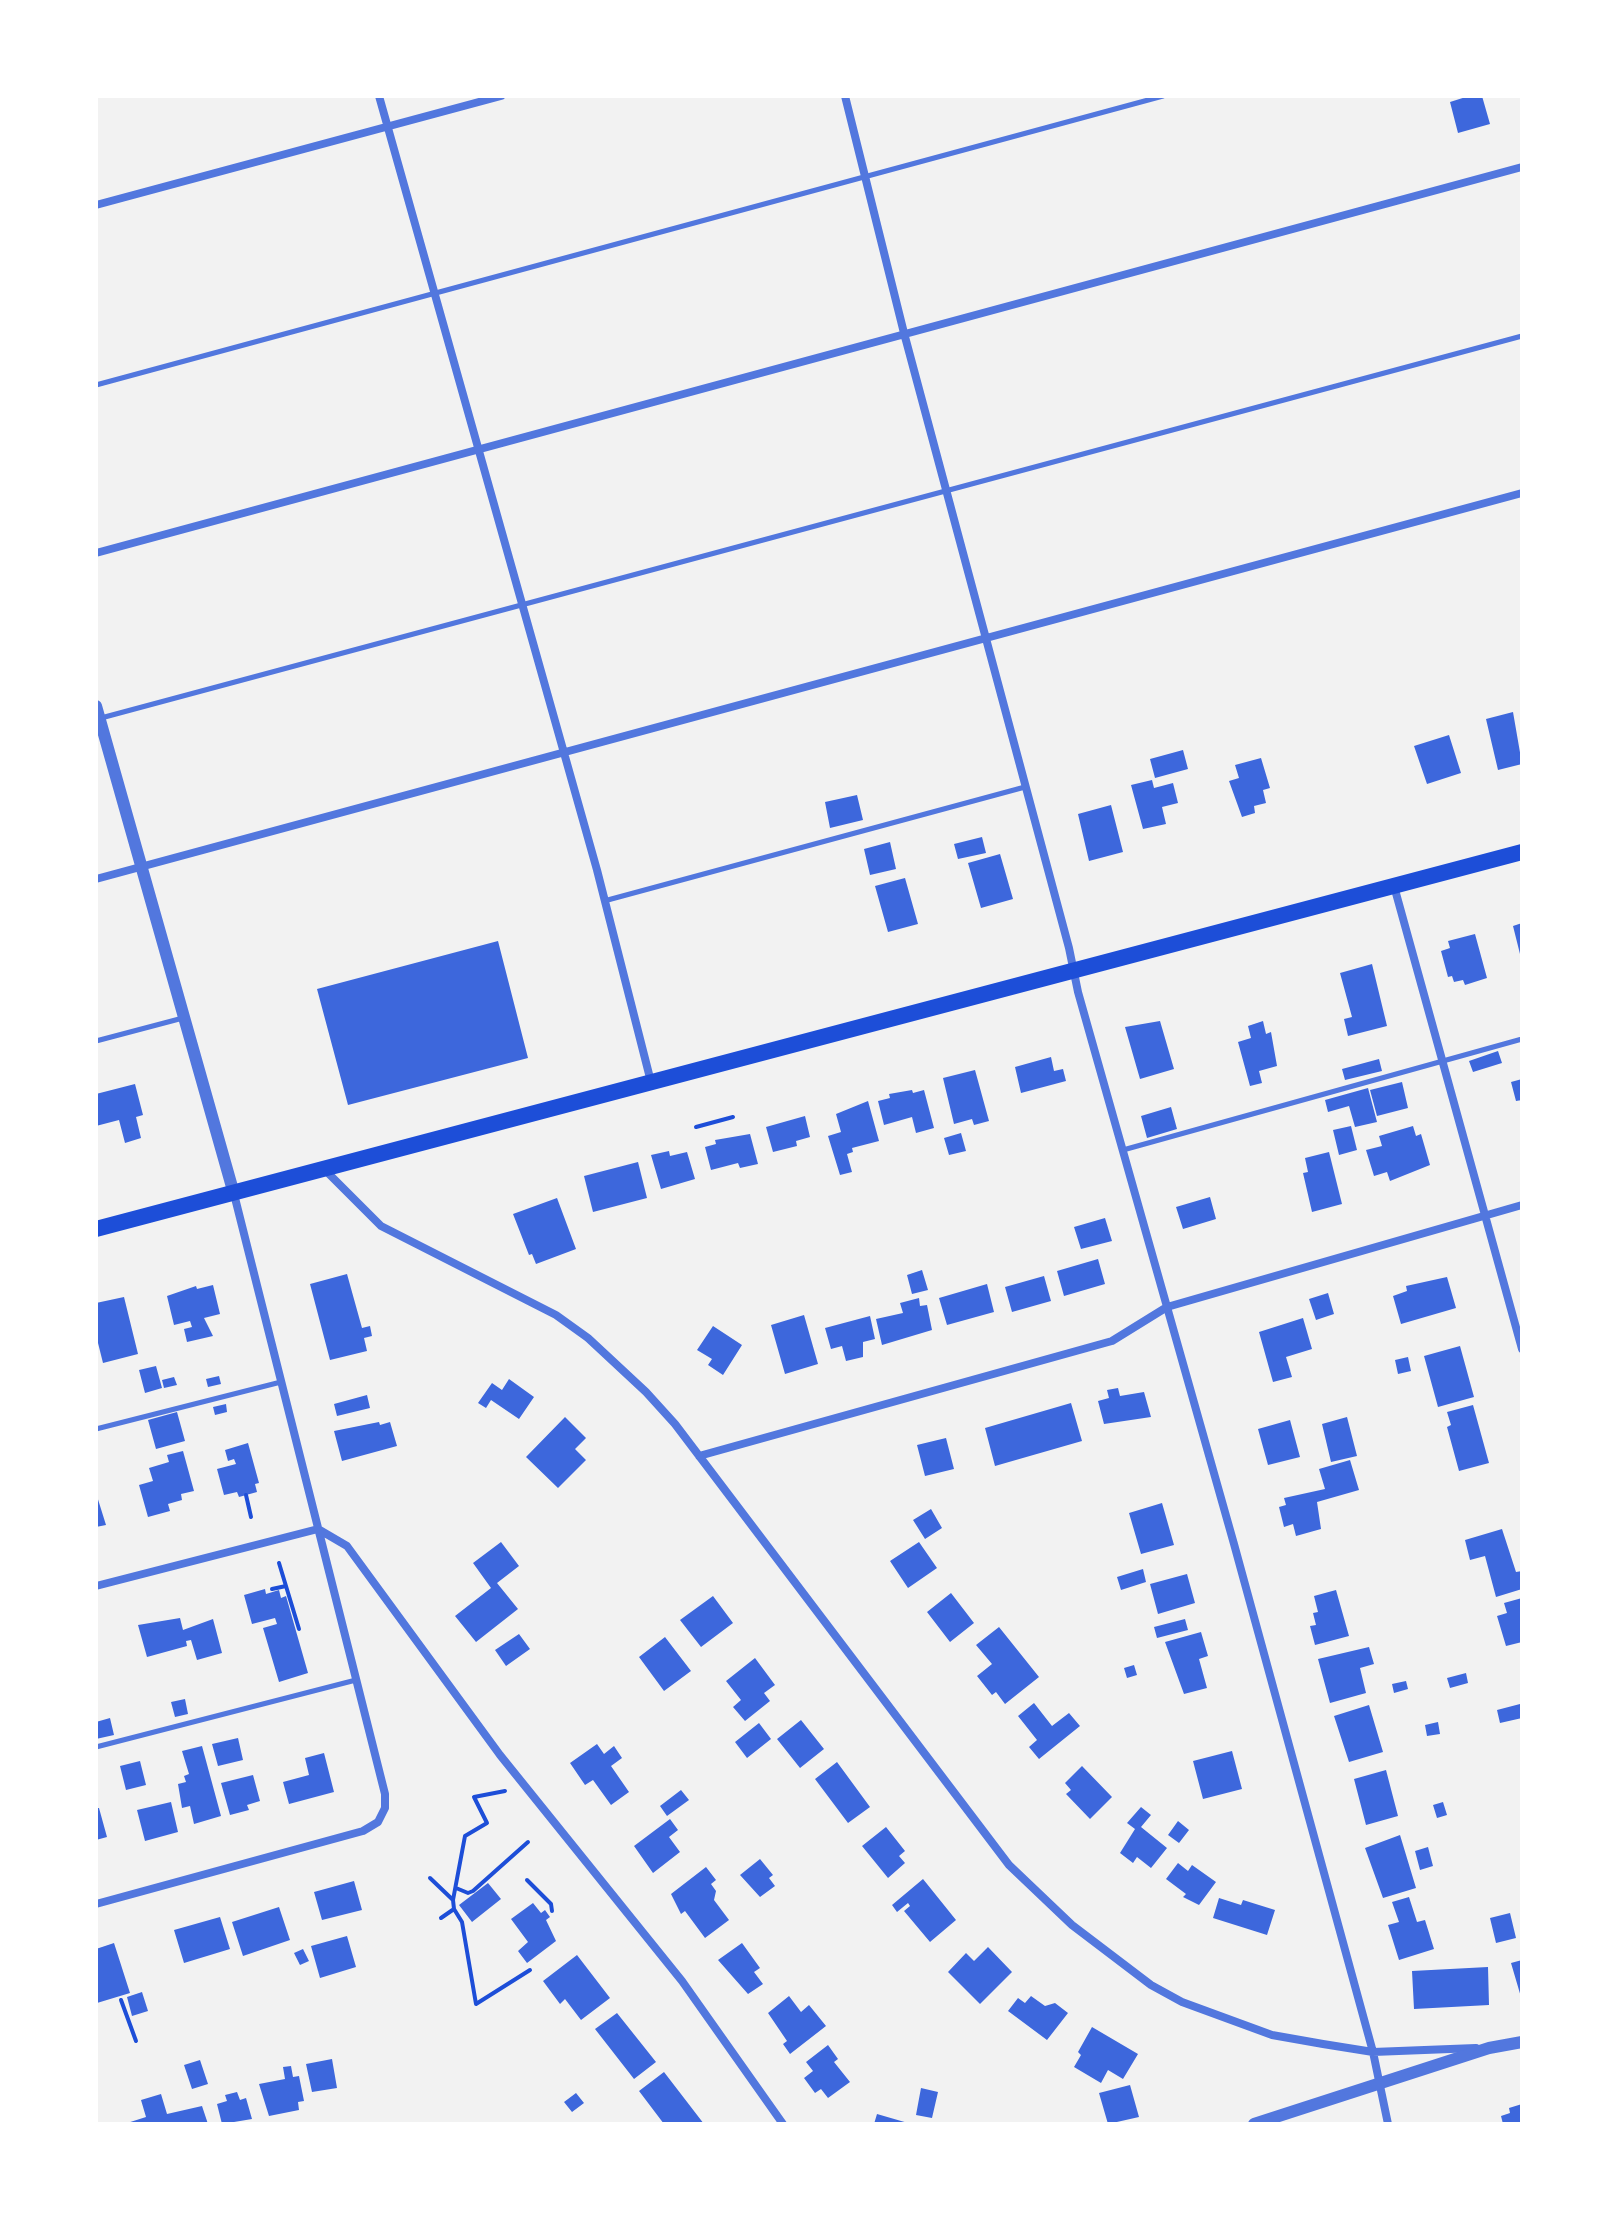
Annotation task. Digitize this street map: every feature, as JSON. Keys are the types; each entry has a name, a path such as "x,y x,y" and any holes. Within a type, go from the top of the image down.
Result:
{"highway":[{"path":"96,1229 1522,852"}],"street":[{"path":"379,96 564,752 651,1083"},
{"path":"96,205 501,96"},
{"path":"845,96 904,333 1073,970 1373,2052 1388,2124"},
{"path":"96,553 1522,167"},
{"path":"96,879 1522,493"},
{"path":"96,1904 340,1838 378,1822 385,1808 385,1794 357,1680 234,1194 97,715"},
{"path":"1394,886 1522,1349"},
{"path":"325,1170 381,1226 556,1315 588,1338 646,1392 699,1456 1009,1865 1072,1925 1151,1985 1182,2002 1272,2035 1373,2052 1489,2048 1522,2042"},
{"path":"699,1456 1112,1341 1167,1307 1522,1205"},
{"path":"96,1586 318,1529 347,1546 500,1755 682,1981 783,2124"},
{"path":"1254,2124 1489,2048"}],"lane":[{"path":"96,385 866,179 1163,96"},
{"path":"97,715 1522,336"},
{"path":"604,901 1026,787"},
{"path":"96,1041 184,1018"},
{"path":"1123,1150 1522,1039"},
{"path":"96,1429 281,1382"},
{"path":"96,1747 357,1680"}],"path":[{"path":"696,1127 733,1117"},
{"path":"246,1495 251,1517"},
{"path":"279,1563 299,1629"},
{"path":"272,1589 286,1586"},
{"path":"505,1791 474,1797 487,1823 465,1836 454,1909 462,1922 476,2004 530,1970"},
{"path":"456,1888 468,1893 473,1891 528,1842"},
{"path":"430,1878 453,1900"},
{"path":"527,1880 551,1904 552,1911"},
{"path":"441,1918 454,1909"},
{"path":"121,2000 136,2041"}],"building":[{"path":"1482,96 1490,124 1458,133 1450,102"},
{"path":"1513,712 1522,764 1498,770 1486,719"},
{"path":"1449,735 1461,773 1427,784 1414,746"},
{"path":"1183,750 1188,769 1155,778 1150,759"},
{"path":"1261,758 1270,788 1263,790 1266,803 1254,806 1255,813 1242,817 1229,781 1239,778 1235,765"},
{"path":"1152,780 1154,788 1173,783 1178,803 1162,807 1166,824 1143,829 1131,785"},
{"path":"857,795 863,820 830,828 825,802"},
{"path":"1111,805 1123,852 1089,861 1078,814"},
{"path":"982,837 986,853 958,859 954,844"},
{"path":"890,842 896,869 870,875 864,849"},
{"path":"1000,854 1013,899 981,908 968,863"},
{"path":"905,878 918,924 888,932 875,886"},
{"path":"1522,923 1522,958 1521,958 1513,926"},
{"path":"1475,934 1487,978 1465,985 1463,980 1454,982 1452,976 1448,977 1441,951 1450,948 1448,941"},
{"path":"498,941 528,1058 348,1105 317,989"},
{"path":"1372,964 1387,1026 1348,1036 1344,1019 1352,1017 1340,973"},
{"path":"1160,1021 1174,1069 1140,1079 1125,1027"},
{"path":"1263,1021 1266,1034 1271,1032 1277,1066 1259,1071 1262,1083 1250,1086 1238,1042 1251,1038 1248,1026"},
{"path":"1498,1051 1502,1063 1473,1072 1469,1061"},
{"path":"1051,1057 1054,1071 1063,1069 1066,1081 1021,1093 1015,1067"},
{"path":"1379,1059 1382,1071 1345,1080 1342,1069"},
{"path":"975,1070 989,1121 974,1125 972,1119 954,1124 943,1078"},
{"path":"1522,1079 1522,1100 1516,1101 1511,1082"},
{"path":"1402,1082 1408,1108 1377,1116 1370,1090"},
{"path":"135,1084 143,1115 136,1117 141,1138 125,1143 119,1120 96,1126 96,1094"},
{"path":"1368,1088 1377,1122 1355,1127 1349,1106 1328,1112 1325,1100"},
{"path":"912,1090 913,1093 924,1090 934,1128 916,1133 912,1117 884,1125 878,1101 890,1098 889,1094"},
{"path":"868,1101 879,1141 852,1148 853,1152 847,1154 852,1172 840,1175 828,1136 841,1132 836,1114"},
{"path":"1171,1107 1177,1129 1147,1138 1141,1116"},
{"path":"805,1116 810,1137 796,1141 797,1146 773,1152 766,1127"},
{"path":"1351,1126 1357,1150 1339,1155 1333,1130"},
{"path":"1413,1126 1416,1136 1421,1134 1430,1165 1390,1181 1387,1172 1374,1176 1366,1150 1382,1146 1379,1136"},
{"path":"961,1133 966,1151 949,1155 944,1138"},
{"path":"750,1134 758,1164 740,1168 738,1163 711,1170 705,1147 716,1144 715,1140"},
{"path":"669,1151 670,1156 687,1152 695,1179 661,1189 651,1155"},
{"path":"1329,1152 1342,1204 1312,1212 1303,1173 1308,1172 1305,1158"},
{"path":"638,1162 647,1198 593,1212 584,1176"},
{"path":"1210,1197 1216,1219 1183,1229 1176,1207"},
{"path":"557,1198 576,1249 536,1264 532,1254 529,1255 513,1214"},
{"path":"1105,1218 1112,1241 1081,1249 1074,1227"},
{"path":"1098,1259 1105,1284 1064,1296 1057,1271"},
{"path":"922,1270 928,1290 912,1294 907,1275"},
{"path":"347,1274 362,1328 370,1326 372,1336 364,1338 367,1351 330,1360 310,1284"},
{"path":"1044,1276 1051,1301 1012,1312 1005,1287"},
{"path":"1447,1277 1456,1308 1401,1324 1393,1296 1407,1291 1406,1286"},
{"path":"987,1284 994,1312 947,1325 939,1298"},
{"path":"213,1285 220,1314 204,1318 213,1336 187,1342 184,1329 192,1327 190,1321 174,1325 167,1296 196,1286 197,1289"},
{"path":"1328,1293 1334,1314 1316,1320 1309,1299"},
{"path":"124,1297 138,1354 103,1363 96,1335 96,1303"},
{"path":"919,1298 920,1306 927,1305 932,1330 882,1345 876,1319 903,1313 900,1303"},
{"path":"804,1315 818,1364 785,1374 771,1325"},
{"path":"870,1316 875,1339 863,1342 863,1357 846,1361 842,1346 831,1349 825,1328"},
{"path":"1303,1318 1312,1349 1286,1357 1292,1377 1273,1382 1259,1332"},
{"path":"713,1326 742,1345 723,1375 708,1365 712,1359 697,1350"},
{"path":"1460,1346 1474,1397 1438,1407 1424,1356"},
{"path":"1408,1357 1411,1371 1398,1374 1395,1360"},
{"path":"156,1366 162,1388 145,1393 139,1370"},
{"path":"219,1376 221,1384 208,1387 206,1379"},
{"path":"174,1377 177,1385 164,1388 162,1380"},
{"path":"509,1379 534,1397 519,1419 491,1400 486,1408 478,1403 492,1383 502,1390"},
{"path":"1118,1388 1120,1396 1144,1392 1151,1417 1104,1424 1098,1401 1109,1398 1107,1390"},
{"path":"367,1395 370,1408 337,1416 334,1404"},
{"path":"1071,1403 1082,1441 995,1466 985,1428"},
{"path":"226,1404 227,1412 215,1415 213,1407"},
{"path":"1473,1405 1489,1463 1459,1471 1447,1427 1451,1425 1447,1412"},
{"path":"177,1412 185,1441 156,1449 148,1420"},
{"path":"565,1417 586,1438 575,1449 586,1460 558,1488 526,1457"},
{"path":"1347,1417 1357,1456 1331,1462 1322,1424"},
{"path":"1290,1420 1300,1457 1268,1465 1258,1429"},
{"path":"379,1422 380,1425 390,1422 397,1446 342,1461 334,1431"},
{"path":"946,1438 954,1469 925,1476 917,1445"},
{"path":"248,1443 259,1483 255,1484 257,1492 239,1497 237,1492 224,1495 217,1469 236,1464 234,1459 228,1461 225,1450"},
{"path":"183,1451 194,1491 181,1494 182,1500 168,1504 170,1511 148,1517 139,1485 153,1481 149,1468 169,1462 167,1455"},
{"path":"1350,1460 1359,1490 1317,1502 1321,1529 1296,1536 1293,1524 1284,1527 1279,1507 1286,1505 1284,1498 1325,1489 1319,1469"},
{"path":"96,1493 106,1525 96,1527"},
{"path":"1162,1503 1174,1545 1141,1554 1129,1513"},
{"path":"931,1509 942,1528 925,1539 913,1520"},
{"path":"1502,1529 1516,1572 1522,1571 1522,1589 1496,1597 1485,1556 1470,1560 1465,1540"},
{"path":"501,1542 519,1566 497,1583 518,1609 476,1642 455,1616 491,1588 473,1563"},
{"path":"919,1542 937,1568 908,1588 890,1561"},
{"path":"1143,1569 1146,1582 1121,1590 1117,1577"},
{"path":"1187,1574 1195,1603 1158,1614 1150,1584"},
{"path":"265,1589 266,1594 279,1590 281,1598 286,1596 308,1673 279,1682 263,1628 277,1624 275,1618 252,1624 244,1595"},
{"path":"1336,1590 1349,1636 1315,1645 1310,1626 1316,1625 1313,1613 1318,1612 1314,1596"},
{"path":"951,1593 974,1623 950,1642 927,1612"},
{"path":"713,1596 733,1623 701,1647 680,1620"},
{"path":"1522,1598 1522,1642 1506,1646 1497,1616 1507,1613 1504,1603"},
{"path":"180,1618 183,1630 213,1619 222,1653 197,1660 191,1640 186,1641 187,1646 147,1657 138,1625"},
{"path":"1185,1619 1188,1630 1157,1638 1154,1627"},
{"path":"999,1627 1039,1677 1005,1704 996,1692 992,1695 977,1676 992,1664 976,1645"},
{"path":"1201,1632 1208,1656 1199,1659 1207,1688 1184,1694 1165,1642"},
{"path":"519,1634 530,1649 506,1666 495,1650"},
{"path":"665,1637 691,1671 664,1691 639,1657"},
{"path":"1369,1647 1374,1664 1360,1668 1366,1693 1330,1703 1318,1659"},
{"path":"755,1658 775,1685 764,1693 770,1701 745,1721 733,1707 741,1700 726,1681"},
{"path":"1134,1665 1137,1675 1127,1678 1124,1668"},
{"path":"1466,1673 1468,1683 1450,1688 1447,1678"},
{"path":"1406,1681 1408,1689 1394,1693 1392,1684"},
{"path":"185,1699 188,1714 175,1717 171,1702"},
{"path":"1034,1703 1052,1726 1069,1713 1080,1726 1039,1759 1029,1747 1037,1740 1018,1716"},
{"path":"1520,1704 1522,1718 1500,1723 1497,1710"},
{"path":"1369,1705 1383,1752 1349,1762 1334,1716"},
{"path":"110,1718 114,1735 96,1739 96,1722"},
{"path":"801,1720 824,1749 800,1768 777,1739"},
{"path":"1438,1722 1440,1734 1427,1736 1425,1725"},
{"path":"759,1723 771,1739 747,1758 735,1742"},
{"path":"238,1738 243,1760 218,1766 212,1744"},
{"path":"597,1744 604,1754 614,1746 622,1758 611,1766 629,1792 611,1805 593,1780 585,1785 570,1763"},
{"path":"202,1746 221,1816 194,1824 190,1806 182,1808 178,1784 186,1782 184,1776 189,1774 182,1751"},
{"path":"1232,1751 1242,1789 1203,1799 1193,1761"},
{"path":"324,1753 334,1792 289,1804 283,1782 309,1775 305,1758"},
{"path":"140,1761 146,1785 126,1790 120,1766"},
{"path":"837,1762 870,1807 848,1823 815,1779"},
{"path":"1082,1766 1112,1797 1090,1819 1066,1794 1071,1790 1065,1783"},
{"path":"1386,1770 1398,1816 1366,1825 1354,1779"},
{"path":"253,1775 260,1801 247,1805 249,1810 230,1815 221,1783"},
{"path":"681,1790 689,1800 667,1816 660,1806"},
{"path":"171,1802 178,1832 145,1841 137,1810"},
{"path":"1443,1802 1447,1815 1437,1818 1433,1805"},
{"path":"1141,1807 1151,1815 1141,1827 1167,1848 1151,1868 1137,1857 1133,1863 1120,1853 1135,1829 1127,1823"},
{"path":"96,1808 99,1808 107,1837 96,1840"},
{"path":"670,1819 678,1830 669,1837 680,1852 653,1873 634,1846"},
{"path":"1178,1821 1189,1830 1179,1843 1168,1835"},
{"path":"886,1827 905,1851 899,1856 905,1863 888,1878 862,1846"},
{"path":"1400,1835 1416,1888 1383,1898 1365,1848"},
{"path":"1428,1847 1433,1866 1420,1870 1415,1851"},
{"path":"760,1859 773,1875 769,1878 775,1886 760,1897 740,1875"},
{"path":"1178,1863 1188,1871 1192,1865 1216,1882 1199,1905 1183,1897 1186,1894 1166,1879"},
{"path":"706,1867 716,1880 711,1884 716,1891 714,1900 729,1920 705,1938 685,1911 681,1914 671,1894"},
{"path":"923,1879 956,1920 930,1942 904,1911 910,1906 908,1903 897,1912 892,1905"},
{"path":"354,1881 362,1910 322,1920 314,1892"},
{"path":"488,1883 501,1899 472,1922 459,1905"},
{"path":"1409,1897 1417,1922 1425,1920 1434,1949 1399,1960 1388,1925 1399,1922 1392,1902"},
{"path":"1219,1898 1241,1905 1243,1900 1275,1910 1267,1935 1213,1918"},
{"path":"533,1903 541,1913 545,1910 550,1917 546,1920 556,1941 527,1963 518,1951 528,1942 511,1919"},
{"path":"279,1907 290,1940 243,1956 232,1922"},
{"path":"1510,1913 1516,1938 1496,1943 1490,1918"},
{"path":"220,1917 230,1949 184,1963 174,1930"},
{"path":"347,1936 356,1967 320,1978 311,1946"},
{"path":"114,1943 130,1993 97,2003 96,1949"},
{"path":"742,1943 760,1968 754,1972 763,1984 748,1994 718,1960"},
{"path":"988,1947 1012,1972 980,2004 948,1972 966,1953 974,1961"},
{"path":"303,1949 309,1961 300,1965 294,1953"},
{"path":"577,1955 610,1998 581,2020 565,1999 560,2004 543,1981"},
{"path":"1522,1960 1522,1996 1521,1997 1511,1963"},
{"path":"1488,1967 1489,2005 1414,2009 1412,1971"},
{"path":"142,1992 148,2011 132,2016 127,1997"},
{"path":"789,1996 801,2012 809,2005 826,2026 790,2054 783,2044 787,2041 768,2013"},
{"path":"1031,1996 1045,2006 1055,2003 1068,2013 1047,2040 1008,2011 1018,1998 1025,2003"},
{"path":"617,2013 656,2062 634,2079 595,2029"},
{"path":"1092,2027 1138,2054 1123,2079 1108,2070 1101,2083 1074,2067 1081,2055 1078,2052"},
{"path":"828,2045 838,2059 834,2062 850,2082 828,2098 821,2089 815,2093 804,2078 813,2071 806,2062"},
{"path":"332,2059 337,2088 312,2092 306,2064"},
{"path":"200,2060 208,2084 192,2089 184,2065"},
{"path":"291,2066 293,2077 299,2076 304,2101 298,2102 299,2110 269,2116 259,2084 285,2079 283,2067"},
{"path":"664,2072 704,2124 664,2124 639,2091"},
{"path":"1130,2085 1139,2117 1108,2124 1099,2093"},
{"path":"921,2088 938,2092 932,2118 916,2115"},
{"path":"237,2092 240,2100 246,2098 252,2119 222,2124 217,2104 227,2101 225,2095"},
{"path":"576,2093 584,2103 572,2112 564,2102"},
{"path":"161,2094 167,2114 202,2106 208,2124 124,2124 146,2117 141,2100"},
{"path":"1522,2104 1522,2124 1503,2124 1501,2116 1510,2113 1509,2108"},
{"path":"877,2114 908,2123 874,2124"}]}
